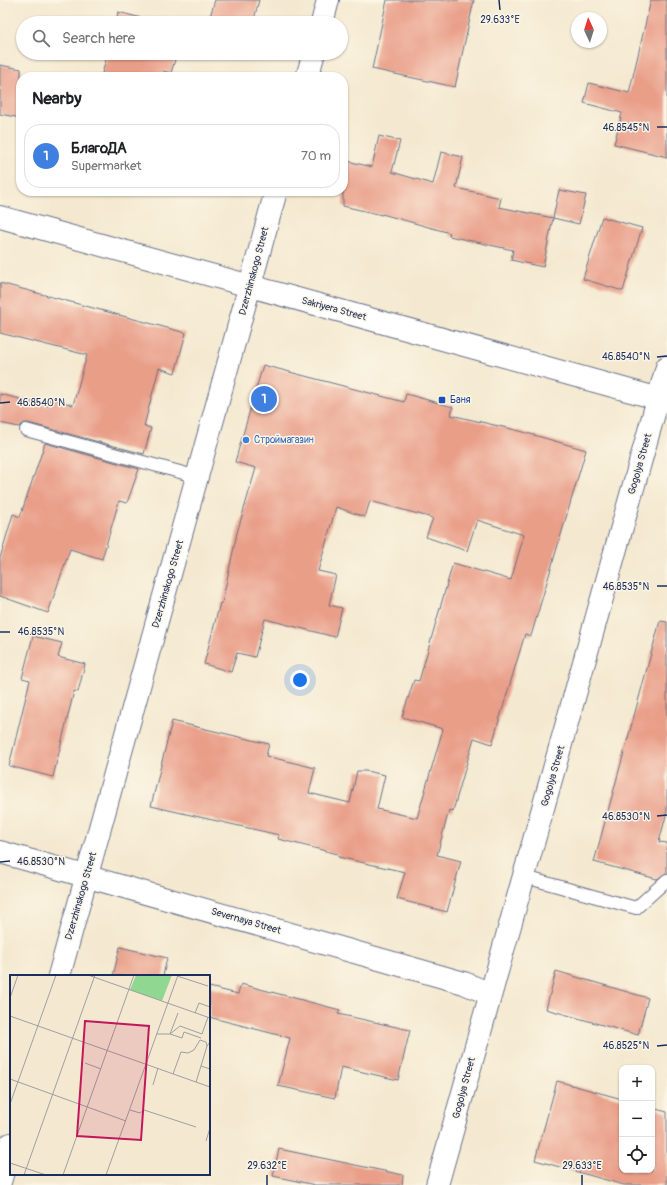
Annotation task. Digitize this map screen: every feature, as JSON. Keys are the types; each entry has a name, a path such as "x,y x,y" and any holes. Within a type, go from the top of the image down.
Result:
{"street":[{"path":"324,16 328,0"},
{"path":"308,72 312,60"},
{"name":"Dzerzhinskogo Street","path":"59,975 275,196"},
{"name":"Sakriyera Street","path":"0,217 663,400"},
{"name":"Gogolya Street","path":"437,1185 490,994 663,400 667,367"},
{"name":"Severnaya Street","path":"0,852 464,982 490,994"},
{"path":"0,1182 10,1147"}],"lane":[{"path":"26,430 198,477"},
{"path":"525,877 636,908 667,880"}],"building":[{"path":"215,0 259,0 255,16 210,16"},
{"path":"387,0 474,0 455,87 372,69"},
{"path":"651,0 667,0 667,157 614,144 622,113 584,103 589,83 629,93"},
{"path":"118,12 134,16 117,16"},
{"path":"106,60 175,60 171,72 102,72"},
{"path":"0,65 21,69 21,72 16,72 16,117 0,114"},
{"path":"379,136 400,141 392,172 433,184 441,152 463,157 456,188 501,198 499,207 553,218 543,267 511,260 513,250 449,236 450,233 382,214 343,206 343,196 348,196 348,161 372,167"},
{"path":"559,190 586,195 579,224 553,218"},
{"path":"602,217 642,228 623,291 583,279"},
{"path":"0,283 186,333 175,373 159,368 144,426 151,428 144,454 28,423 24,423 19,427 0,423 0,394 48,406 50,398 73,405 87,355 0,333"},
{"path":"263,365 404,402 406,394 453,407 451,415 520,431 586,450 531,636 525,634 492,744 474,738 453,811 449,810 437,855 461,861 447,912 397,899 405,872 338,857 338,854 278,839 279,835 151,806 172,721 269,744 266,756 315,768 309,793 350,803 357,771 366,771 385,775 377,809 417,818 443,729 402,717 414,680 419,681 453,563 511,580 524,535 477,520 467,551 426,537 433,518 370,501 365,517 336,507 318,571 336,575 329,605 342,608 335,637 265,619 255,657 237,653 231,672 204,664 220,603 222,603 237,533 256,468 235,462"},
{"path":"45,443 139,469 127,503 119,501 102,559 70,549 48,613 0,596 0,558 13,514 20,517"},
{"path":"660,621 667,622 667,812 659,842 667,843 667,873 657,879 594,862"},
{"path":"33,636 62,643 58,657 85,664 78,692 74,691 53,777 9,766 30,680 22,678"},
{"path":"120,947 167,958 163,975 113,975"},
{"path":"556,971 648,998 638,1035 546,1009"},
{"path":"241,984 340,1010 338,1014 410,1030 398,1080 341,1067 335,1098 278,1086 290,1038 210,1017 210,987 238,994"},
{"path":"557,1081 619,1098 619,1173 655,1173 655,1109 667,1112 667,1185 624,1185 535,1160"},
{"path":"279,1149 403,1175 402,1185 315,1185 273,1176"}],"place":[{"name":"БлагоДА","path":"264,399"},
{"name":"Баня","path":"442,400"},
{"name":"Строймагазин","path":"246,440"}]}
